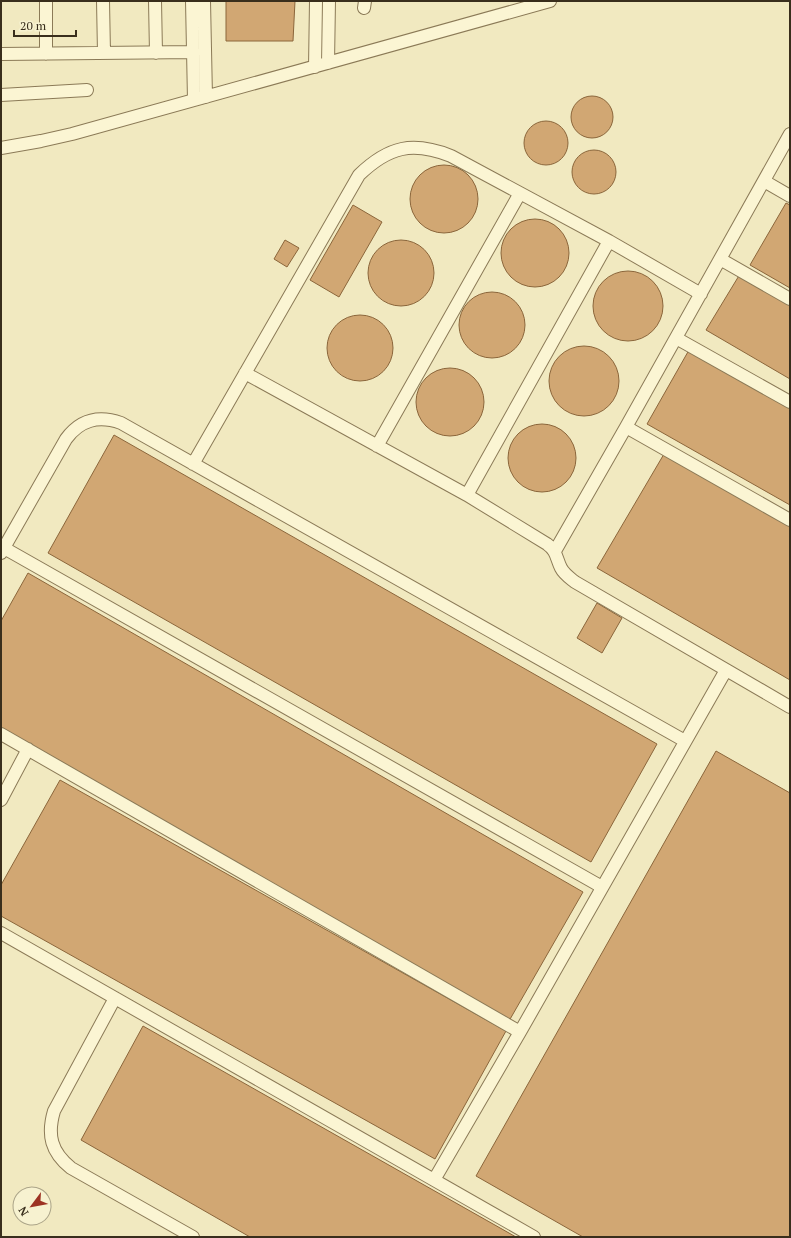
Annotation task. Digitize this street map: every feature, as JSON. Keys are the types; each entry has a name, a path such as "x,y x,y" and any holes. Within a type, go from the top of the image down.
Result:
{"lane":[{"path":"46,1 46,54"},
{"path":"103,1 104,53"},
{"path":"155,1 156,53"},
{"path":"192,1 194,100"},
{"path":"204,1 206,97"},
{"path":"315,67 316,1"},
{"path":"328,63 329,1"},
{"path":"1,148 72,134 315,67 510,7 550,1"},
{"path":"1,54 194,52"},
{"path":"1,95 87,90"},
{"path":"555,551 790,134"},
{"path":"193,464 350,189 359,175 371,163 386,154 402,149 419,148 436,150 451,156 609,241 701,294"},
{"path":"764,181 790,196"},
{"path":"377,446 520,193"},
{"path":"467,495 609,241"},
{"path":"720,259 790,299"},
{"path":"676,338 790,402"},
{"path":"245,373 467,495 547,544 555,551 561,568 575,582 790,707"},
{"path":"602,887 2,550 71,432 86,422 103,419 112,420 120,423 685,741"},
{"path":"626,427 790,520"},
{"path":"434,1180 726,670"},
{"path":"1,734 520,1032"},
{"path":"1,800 28,749"},
{"path":"1,933 534,1237"},
{"path":"115,998 54,1111 50,1129 51,1138 58,1155 71,1168 193,1237"}],"building":[{"path":"226,1 295,1 293,41 226,41"},
{"path":"588,96 596,96 604,99 610,105 613,117 610,129 604,135 596,138 588,138 580,135 574,129 571,121 571,113 574,105 580,99"},
{"path":"550,121 555,122 562,127 567,134 567,152 562,159 555,164 542,165 537,164 530,159 525,152 524,139 525,134 530,127 537,122"},
{"path":"594,150 606,154 612,160 616,172 612,184 606,190 594,194 582,190 576,184 572,172 576,160 582,154"},
{"path":"444,165 457,168 468,175 475,186 478,199 475,212 468,223 457,230 444,233 431,230 420,223 413,212 410,199 413,186 420,175 431,168"},
{"path":"786,203 790,205 790,288 750,265"},
{"path":"353,205 382,222 339,297 310,280"},
{"path":"535,219 548,222 559,229 566,240 569,253 566,266 559,277 548,284 535,287 522,284 511,277 504,266 501,253 504,240 511,229 522,222"},
{"path":"285,240 299,248 287,267 274,259"},
{"path":"401,240 414,243 424,250 431,260 434,273 431,286 424,296 414,303 401,306 388,303 378,296 371,286 368,273 371,260 378,250 388,243"},
{"path":"628,271 641,274 653,281 660,293 663,306 660,319 653,331 641,338 628,341 615,338 603,331 596,319 593,306 596,293 603,281 615,274"},
{"path":"740,274 790,303 790,379 706,330"},
{"path":"486,292 498,292 510,297 520,307 525,319 523,338 510,353 498,358 486,358 474,353 464,343 459,331 459,319 464,307 474,297"},
{"path":"353,315 367,315 379,320 388,329 393,341 391,361 384,372 367,381 353,381 341,376 332,367 327,355 327,341 332,329 341,320"},
{"path":"584,346 597,349 609,356 616,368 619,381 616,394 609,406 597,413 584,416 571,413 559,406 552,394 549,381 552,368 559,356 571,349"},
{"path":"689,350 790,408 790,505 647,424"},
{"path":"450,368 463,371 474,378 481,389 484,402 481,415 474,426 463,433 450,436 437,433 426,426 419,415 416,402 419,389 426,378 437,371"},
{"path":"535,424 549,424 561,429 571,439 576,451 576,465 571,477 561,487 549,492 535,492 523,487 513,477 508,465 508,451 513,439 523,429"},
{"path":"114,435 657,744 591,862 48,553"},
{"path":"664,454 790,526 790,680 597,568"},
{"path":"28,573 583,892 509,1021 1,728 1,621"},
{"path":"597,603 622,618 602,653 577,638"},
{"path":"716,751 790,793 790,1237 583,1237 476,1176"},
{"path":"60,780 506,1031 435,1159 1,916 1,885"},
{"path":"143,1026 516,1237 250,1237 81,1140"}]}
